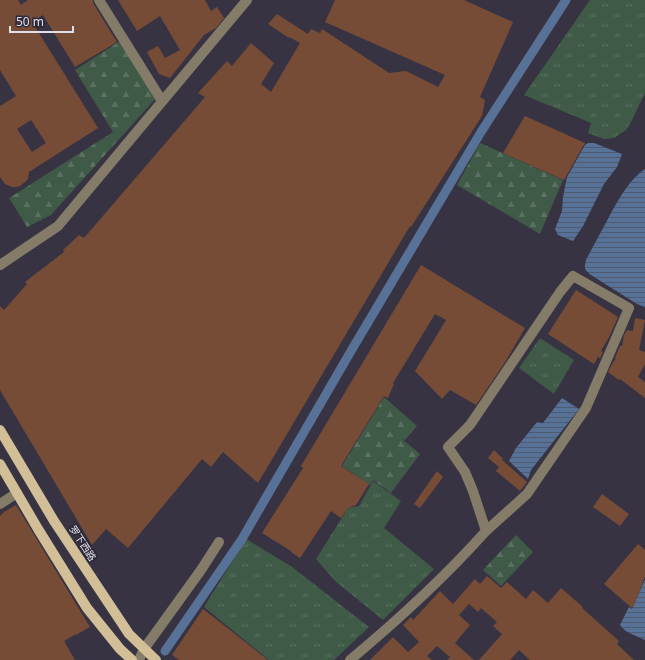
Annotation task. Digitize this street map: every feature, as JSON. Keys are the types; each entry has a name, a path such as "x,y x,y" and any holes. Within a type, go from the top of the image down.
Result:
{"main road":[{"name":"罗下西路","path":"0,430 54,521 129,634 156,660"},
{"path":"0,464 87,608 120,649 132,660"}],"street":[{"path":"99,0 162,101"},
{"path":"0,265 58,226 247,0"},
{"path":"350,660 402,615 462,558 486,531 527,494 586,408 629,308 573,276 560,292 470,425 448,447 465,472 486,531"},
{"path":"0,504 17,493"},
{"path":"139,660 144,649 201,570 219,542"}],"green space":[{"path":"590,0 645,0 645,93 626,130 614,138 604,139 588,133 591,123 524,95"},
{"path":"120,41 157,97 51,215 27,227 9,198 113,132 75,70"},
{"path":"480,143 563,180 540,234 457,185"},
{"path":"540,338 574,360 554,394 519,368"},
{"path":"384,397 417,426 405,440 402,439 420,454 391,493 373,480 370,485 342,466"},
{"path":"373,481 401,501 384,528 434,569 383,620 335,581 316,559 348,508 359,506"},
{"path":"516,535 533,552 501,586 483,570"},
{"path":"246,539 292,567 369,627 334,660 269,660 204,607"}],"water":[{"path":"588,143 594,143 622,154 617,167 604,184 583,226 573,241 558,235 555,229 562,211 567,177 585,145"},
{"path":"645,169 645,307 637,304 591,275 585,267 586,260 618,201 630,183"},
{"path":"562,398 579,409 531,470 528,479 509,461 516,448 537,422 543,423"},
{"path":"645,579 645,640 628,632 620,625 629,607 632,609"}],"building":[{"path":"0,0 18,0 21,5 28,0 93,0 93,3 117,42 75,67 43,15 32,22 98,128 29,172 28,179 20,186 16,187 5,184 0,177 0,106 16,96 0,70","holes":["31,120 46,143 32,152 17,129"]},
{"path":"118,0 205,0 211,11 217,7 224,18 216,28 204,35 170,78 159,74 147,52 158,46 165,58 180,50 160,16 137,31"},
{"path":"335,0 464,0 513,22 480,97 485,100 482,116 411,227 410,226 258,483 223,452 211,467 202,459 128,548 106,529 92,545 0,390 0,306 4,310 27,284 25,282 64,252 63,250 79,235 84,238 205,97 198,93 227,61 232,66 251,43 274,63 261,84 271,92 300,43 289,38 268,24 277,14 308,34 311,29 320,33 322,29 389,73 406,71 438,87 445,75 325,22"},
{"path":"525,116 585,143 564,180 503,153"},
{"path":"421,265 525,328 504,364 476,405 450,390 442,399 415,371 446,320 435,314 393,383 394,384 388,398 384,396 341,466 369,484 356,505 348,508 341,518 331,511 300,558 262,533 303,468 301,466"},
{"path":"576,290 618,317 601,351 603,352 600,358 598,357 594,364 548,334"},
{"path":"635,318 645,320 639,350 645,352 645,364 638,377 645,382 645,398 608,372 616,358 620,346 622,346 624,335 627,330 633,331"},
{"path":"494,450 503,459 502,460 527,482 520,491 496,471 499,467 488,458"},
{"path":"437,471 443,477 420,508 414,504"},
{"path":"602,494 629,514 620,526 593,507"},
{"path":"16,505 90,627 64,641 75,660 0,660 0,516"},
{"path":"638,544 645,550 645,576 632,608 604,584"},
{"path":"487,576 501,588 507,582 526,599 533,590 548,603 561,588 619,641 617,644 634,660 530,660 519,650 510,660 479,660 502,634 493,626 497,622 481,608 478,612 469,604 459,615 470,625 455,643 474,660 447,660 450,657 437,646 427,656 432,660 370,660 393,637 408,652 419,642 403,625 411,617 413,620 440,591 453,604 475,579 480,584"},
{"path":"203,609 268,660 179,660 172,655"}],"waterway":[{"path":"165,651 242,539 351,351 481,132 566,0"}]}
